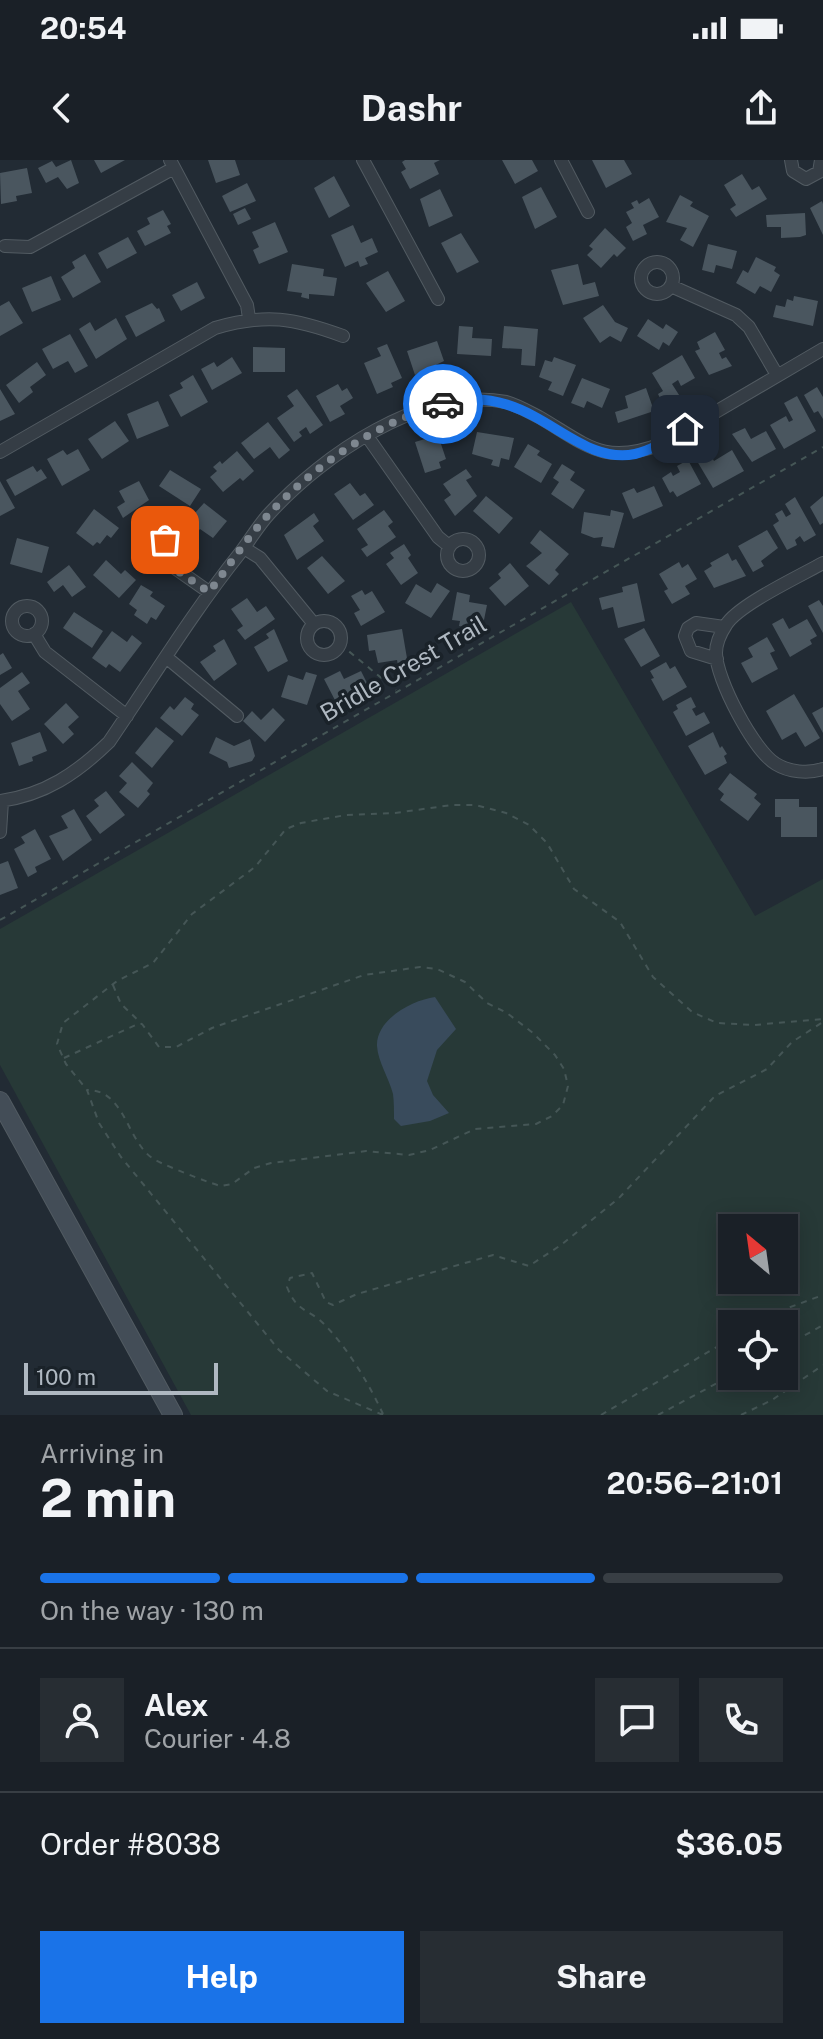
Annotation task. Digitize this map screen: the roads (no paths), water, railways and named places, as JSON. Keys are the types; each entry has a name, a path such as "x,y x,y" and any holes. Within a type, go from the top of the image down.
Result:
{"street":[{"path":"363,160 438,299"},
{"path":"561,160 588,212"},
{"path":"791,160 793,171 806,179 819,172 821,160"},
{"path":"5,246 30,247 172,164 247,305 249,318"},
{"path":"671,286 736,315 749,327 777,375"},
{"path":"0,452 215,328 249,318 277,317 309,323 343,336"},
{"path":"0,832 1,801 44,790 70,777 109,742 209,592 268,515 300,484 393,420 456,400 487,399 510,403 595,450 613,455 636,454 661,444 823,349"},
{"path":"367,436 438,537 449,546"},
{"path":"244,548 260,558 314,624"},
{"path":"162,559 209,592"},
{"path":"823,563 742,609 724,627 718,640 717,659 725,687 764,754 793,771 823,769"},
{"path":"324,621 334,625 340,634 340,644 327,656 311,650 306,639 314,624 324,621"},
{"path":"717,659 691,651 685,636 688,628 696,623 724,627"},
{"path":"34,634 45,652 127,716"},
{"path":"166,657 237,716"},
{"path":"0,1101 173,1415"}],"water":[{"path":"435,997 456,1029 437,1050 427,1081 433,1095 449,1113 430,1121 401,1126 394,1119 393,1094 381,1064 378,1036 397,1012"}]}
